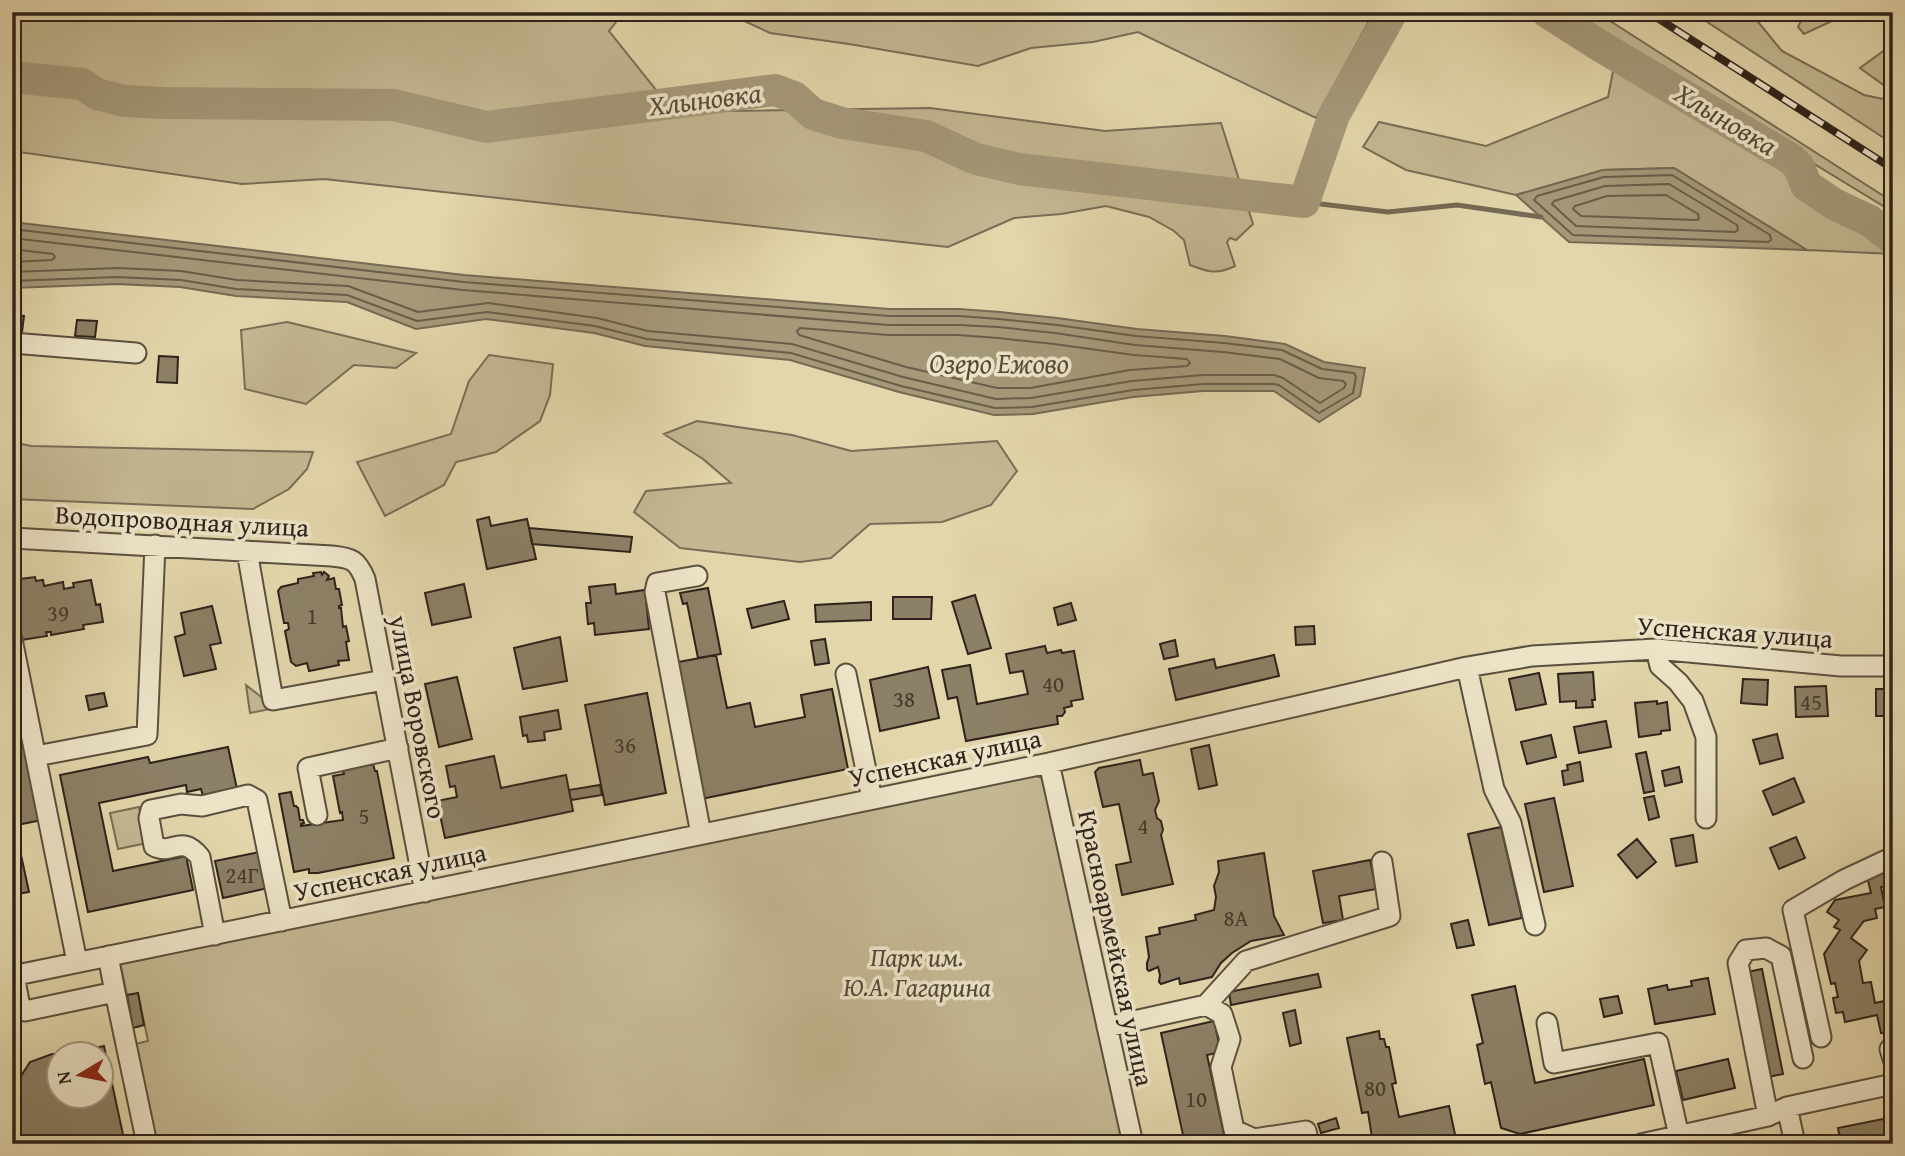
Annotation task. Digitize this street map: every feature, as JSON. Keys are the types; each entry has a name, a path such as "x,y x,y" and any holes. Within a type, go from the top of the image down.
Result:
{"street":[{"path":"12,343 136,353"},
{"name":"Водопроводная улица","path":"12,538 349,558"},
{"path":"36,756 147,735 155,545"},
{"path":"247,551 273,700 384,680"},
{"name":"улица Воровского","path":"349,558 360,566 365,579 425,892"},
{"path":"697,576 657,583 655,592 701,834"},
{"path":"12,639 77,962"},
{"path":"1656,649 1660,666 1678,682 1693,701 1706,737 1706,818"},
{"name":"Успенская улица","path":"13,975 1049,763 1467,667 1532,656 1656,649 1841,666 1893,666"},
{"path":"1467,667 1494,789 1511,823 1535,925"},
{"path":"846,674 872,799"},
{"path":"317,815 308,768 398,748"},
{"name":"Красноармейская улица","path":"1049,763 1133,1144"},
{"path":"215,934 200,856 192,848 183,845 160,849 154,846 149,818 151,810 181,804 202,806 248,795 257,800 282,921"},
{"path":"1821,1037 1793,911 1844,880 1893,857"},
{"path":"1107,1027 1206,1005 1246,961 1390,916 1382,862"},
{"path":"1768,1116 1738,963 1746,950 1766,948 1781,956 1803,1058"},
{"path":"108,956 147,1144"},
{"path":"13,975 20,1007 25,1011 115,992"},
{"path":"1206,1005 1222,1014 1230,1039 1221,1067 1234,1130 1254,1139 1306,1131 1309,1144"},
{"path":"1547,1023 1554,1063 1658,1043 1679,1136"},
{"path":"1641,1144 1768,1116 1787,1107 1893,1084"},
{"path":"1787,1107 1795,1144"}],"green space":[{"path":"12,12 624,12 609,31 661,96 729,111 930,108 1105,131 1221,123 1253,224 1236,240 1230,238 1227,242 1235,266 1212,272 1190,265 1184,240 1174,231 1149,217 1106,206 1061,214 1014,218 948,247 324,179 242,184 12,151"},
{"path":"725,12 1362,12 1368,23 1316,118 1138,32 1093,42 1031,48 978,66 770,33"},
{"path":"1565,12 1596,12 1893,202 1893,212"},
{"path":"1692,12 1750,12 1782,51 1864,95 1893,101 1893,144"},
{"path":"1805,12 1836,12 1832,21 1804,34 1798,27"},
{"path":"1893,39 1893,88 1885,86 1860,68 1886,49"},
{"path":"1615,61 1893,228 1893,254 1807,250 1674,168 1603,170 1516,195 1406,170 1363,147 1379,122 1486,146 1608,97"},
{"path":"287,322 416,353 396,368 354,365 306,404 245,389 241,330"},
{"path":"489,355 553,364 550,395 540,421 496,452 456,462 444,485 385,516 357,462 451,434 469,381"},
{"path":"697,421 792,435 851,451 997,441 1017,471 991,505 942,522 870,524 831,558 800,562 680,548 634,512 646,491 731,483 703,459 664,434"},
{"path":"12,442 31,446 313,452 307,469 289,489 253,509 12,499"},
{"path":"246,685 275,708 250,713"},
{"name":"Парк им. Ю.А. Гагарина","path":"1027,773 1045,779 1133,1144 156,1144 135,1044 148,1041 138,994 127,995 120,963"},
{"path":"139,807 147,843 118,849 110,813"}],"water":[{"path":"1674,168 1807,250 1569,242 1516,195 1603,170"},
{"name":"Озеро Ежово","path":"12,222 464,275 889,309 1000,312 1137,329 1225,336 1285,344 1324,362 1365,368 1360,396 1319,422 1274,391 1203,391 1133,397 1033,414 994,415 899,392 790,360 645,346 594,333 486,319 416,329 347,302 236,296 180,287 117,284 12,288"}],"building":[{"path":"12,315 24,316 22,332 12,331"},
{"path":"77,320 97,321 95,337 75,336"},
{"path":"159,356 178,357 177,383 157,382"},
{"path":"489,517 491,526 527,519 536,559 487,569 477,520"},
{"path":"529,528 632,537 630,552 532,544"},
{"path":"321,572 322,575 324,572 329,576 327,580 334,578 336,589 339,589 342,605 339,608 349,641 346,642 349,660 338,661 339,665 309,671 307,663 296,666 291,662 285,631 289,629 288,623 284,623 278,591 281,587 298,583 298,579"},
{"path":"35,577 36,581 43,580 44,586 63,582 64,589 74,587 73,583 91,580 103,622 83,625 84,629 51,635 51,632 46,632 47,636 21,640 12,597 12,580"},
{"path":"464,584 471,617 432,625 425,593"},
{"path":"615,584 616,594 645,590 649,629 595,635 594,623 588,624 586,603 591,603 589,587"},
{"path":"708,588 721,654 698,658 687,603 683,604 680,593"},
{"path":"975,595 991,648 968,654 952,602"},
{"path":"893,597 932,597 931,619 893,619"},
{"path":"784,601 789,619 752,628 747,609"},
{"path":"871,602 871,620 816,622 815,605"},
{"path":"1071,603 1076,620 1058,625 1054,608"},
{"path":"212,606 221,643 210,645 216,669 184,676 175,637 185,634 181,613"},
{"path":"1314,626 1315,644 1296,645 1295,627"},
{"path":"560,637 567,681 523,689 514,648"},
{"path":"825,639 829,663 815,665 811,641"},
{"path":"1175,640 1178,656 1164,659 1160,644"},
{"path":"1045,646 1047,653 1074,651 1083,699 1071,701 1072,706 1064,708 1062,716 1057,716 1058,724 966,741 957,697 948,699 942,670 970,665 977,704 1028,694 1023,671 1010,673 1006,654"},
{"path":"716,655 727,708 750,703 755,727 805,717 801,695 832,689 848,769 701,799 673,663"},
{"path":"1274,655 1279,676 1176,700 1169,669 1214,659 1216,668"},
{"path":"928,667 939,718 880,731 870,680"},
{"path":"1593,672 1593,707 1576,708 1576,701 1560,702 1558,674"},
{"path":"1539,673 1546,704 1516,710 1509,679"},
{"path":"457,677 472,739 439,747 425,684"},
{"path":"1743,679 1768,680 1767,705 1741,703"},
{"path":"1826,686 1828,716 1796,717 1795,687"},
{"path":"12,687 42,820 12,826"},
{"path":"1876,689 1893,689 1893,753 1887,716 1876,716"},
{"path":"104,693 107,706 89,710 86,696"},
{"path":"647,693 666,793 605,805 585,705"},
{"path":"1657,701 1657,704 1667,702 1670,730 1639,737 1635,703"},
{"path":"558,710 561,729 544,732 545,740 528,742 527,735 523,736 520,717"},
{"path":"1606,721 1611,747 1579,753 1574,727"},
{"path":"1777,734 1783,758 1760,764 1753,740"},
{"path":"1551,735 1556,757 1527,764 1521,742"},
{"path":"1209,745 1217,785 1199,789 1191,749"},
{"path":"228,747 237,789 203,796 201,789 187,792 186,785 99,803 113,871 186,856 193,890 88,912 60,775 148,757 150,763"},
{"path":"1646,752 1654,791 1644,793 1636,754"},
{"path":"494,756 501,788 566,775 573,811 445,838 437,801 457,797 455,786 450,787 446,766"},
{"path":"1140,760 1143,775 1153,773 1159,801 1155,810 1161,821 1161,835 1173,884 1122,895 1116,865 1131,862 1119,804 1103,807 1095,772 1099,768"},
{"path":"1580,762 1583,781 1564,785 1562,771 1568,770 1567,765"},
{"path":"373,764 377,771 394,858 318,873 309,873 309,869 294,872 279,794 291,792 294,806 298,808 300,820 304,823 301,826 343,820 333,776 344,774 343,770"},
{"path":"1679,767 1682,782 1665,786 1662,771"},
{"path":"1794,778 1804,802 1773,815 1763,791"},
{"path":"600,785 602,795 571,800 569,790"},
{"path":"1654,796 1659,817 1649,820 1644,798"},
{"path":"1554,798 1573,886 1544,892 1525,804"},
{"path":"1501,827 1522,918 1489,925 1468,834"},
{"path":"1693,835 1697,862 1676,866 1671,839"},
{"path":"1796,837 1805,858 1779,869 1770,848"},
{"path":"1637,839 1656,862 1637,878 1618,855"},
{"path":"260,852 268,888 223,898 215,861"},
{"path":"1264,853 1274,916 1284,935 1251,941 1221,963 1212,977 1180,984 1179,978 1161,984 1158,967 1149,971 1147,969 1149,957 1146,937 1160,934 1159,928 1196,920 1195,915 1214,910 1218,861"},
{"path":"21,855 29,892 12,895 12,856"},
{"path":"1370,860 1376,889 1339,896 1343,920 1323,923 1313,871"},
{"path":"1893,871 1893,898 1890,885 1881,887 1885,907 1875,909 1877,918 1864,921 1851,938 1867,950 1859,961 1863,983 1871,982 1875,1003 1893,999 1893,1031 1881,1033 1877,1015 1845,1022 1843,1012 1836,1013 1833,998 1838,997 1835,983 1831,984 1824,954 1840,930 1834,927 1839,920 1827,912 1835,900 1871,893 1867,876"},
{"path":"1468,920 1474,945 1457,948 1451,924"},
{"path":"1762,969 1783,1074 1768,1077 1747,972"},
{"path":"1318,974 1321,987 1231,1005 1229,992"},
{"path":"1708,978 1715,1014 1655,1024 1648,989 1667,985 1668,990 1692,986 1691,981"},
{"path":"1515,986 1535,1083 1644,1059 1654,1105 1520,1134 1501,1128 1491,1082 1485,1084 1477,1045 1483,1043 1472,995"},
{"path":"138,993 144,1025 133,1028 127,995"},
{"path":"1618,996 1622,1013 1604,1017 1600,999"},
{"path":"1295,1010 1301,1043 1290,1046 1283,1013"},
{"path":"1214,1021 1221,1052 1207,1055 1226,1144 1185,1144 1161,1033"},
{"path":"1379,1031 1380,1039 1384,1039 1386,1047 1389,1047 1396,1083 1392,1084 1399,1117 1449,1106 1457,1144 1373,1144 1368,1112 1362,1113 1347,1038"},
{"path":"46,1056 46,1110 116,1110 116,1102 125,1144 12,1144 12,1112 21,1108 16,1084 30,1062"},
{"path":"1728,1059 1735,1088 1683,1100 1676,1071"},
{"path":"1893,1117 1893,1144 1841,1144 1838,1128"},
{"path":"1336,1118 1339,1128 1321,1133 1318,1124"}],"waterway":[{"name":"Хлыновка","path":"12,77 82,84 97,94 124,101 394,105 486,127 775,90 794,97 813,114 842,123 926,136 976,159 1019,169 1304,202 1334,115 1392,12"},
{"name":"Хлыновка","path":"1547,12 1791,159 1799,167 1806,185 1834,204 1870,221 1893,239"},
{"path":"1304,202 1388,212 1457,205 1541,217"}],"railway":[{"path":"1648,12 1893,169"}]}
